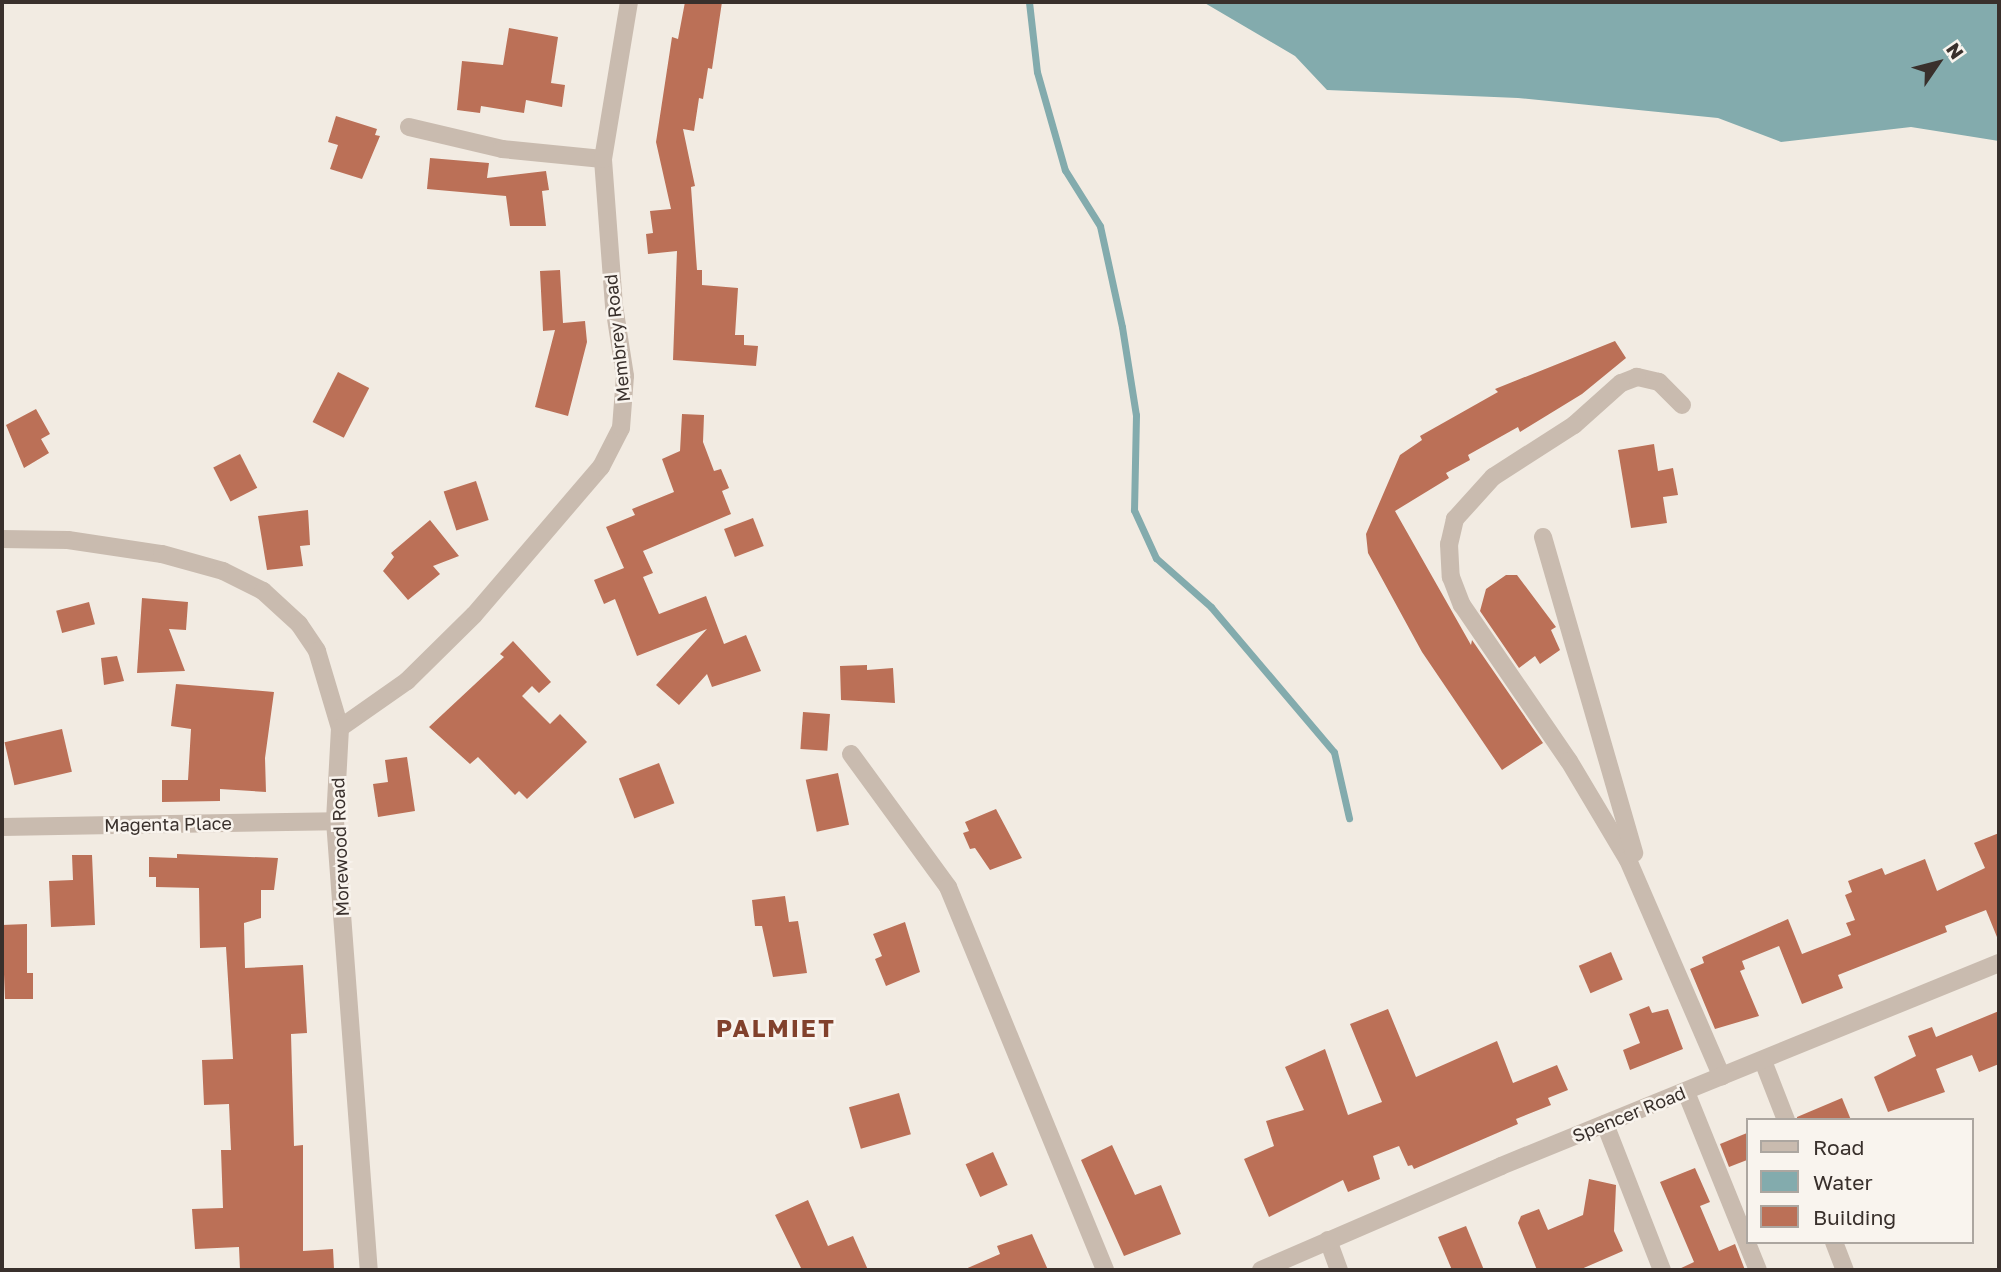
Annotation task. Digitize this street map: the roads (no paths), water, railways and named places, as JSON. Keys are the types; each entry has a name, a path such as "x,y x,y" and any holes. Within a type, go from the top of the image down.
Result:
{"street":[{"name":"Membrey Road","path":"340,728 377,706 434,656 545,536 612,449 626,406 603,159 629,2"},
{"path":"409,127 513,151 603,159"},
{"path":"1682,405 1659,382 1637,377 1621,383 1595,410 1493,477 1468,499 1455,519 1449,544 1451,577 1462,605 1594,799 1648,900 1722,1077"},
{"path":"1543,537 1648,900"},
{"name":"Morewood Road","path":"2,540 68,540 162,554 223,570 263,591 299,624 317,651 340,728 335,821 369,1270"},
{"path":"850,754 948,887 1105,1270"},
{"name":"Magenta Place","path":"2,827 335,821"},
{"name":"Spencer Road","path":"1261,1270 1605,1124 1999,963"},
{"path":"1763,1060 1785,1118"},
{"path":"1686,1092 1745,1238"},
{"path":"1605,1124 1662,1270"},
{"path":"1328,1240 1339,1270"},
{"path":"1747,1244 1758,1270"},
{"path":"1835,1244 1845,1270"}],"water":[{"path":"1203,2 1999,2 1999,141 1911,127 1781,142 1718,118 1518,98 1327,90 1295,56"}],"waterway":[{"path":"1029,2 1037,72 1065,170 1100,226 1122,327 1136,415 1134,510 1156,558 1211,607 1334,752 1349,818"}],"district":[{"name":"PALMIET","path":"776,1028"}]}
